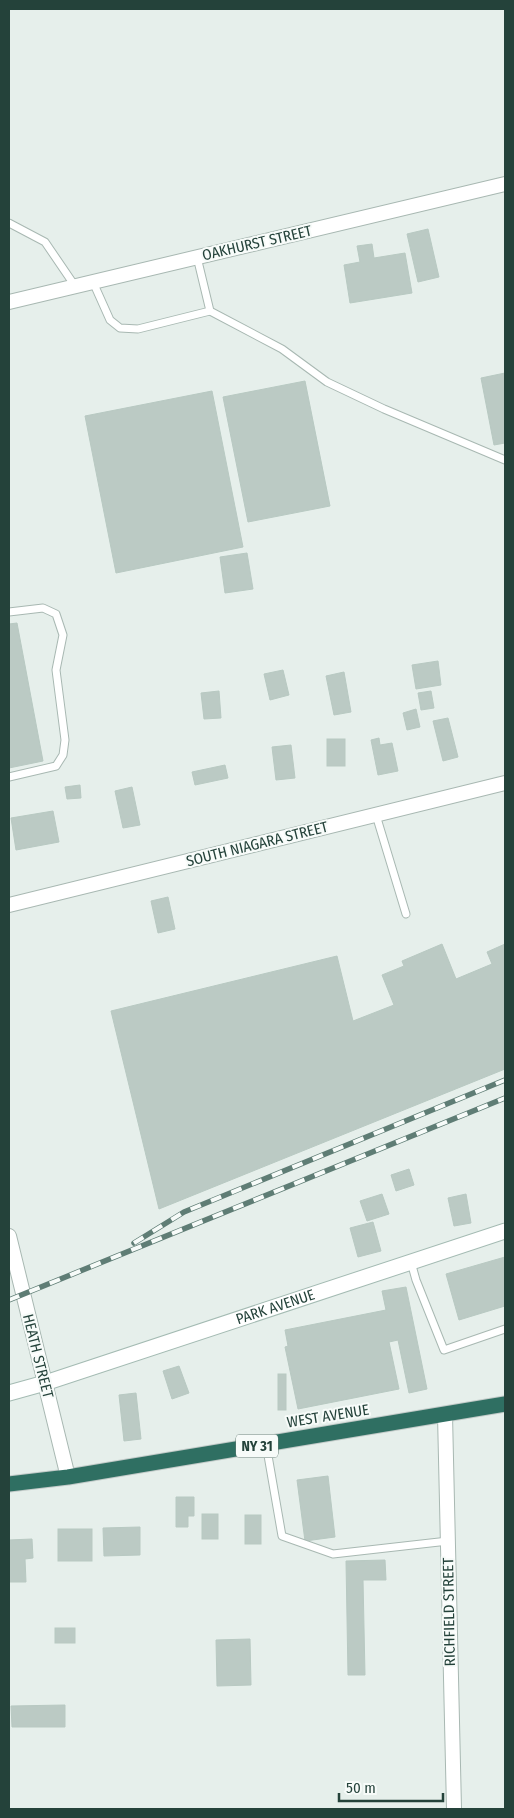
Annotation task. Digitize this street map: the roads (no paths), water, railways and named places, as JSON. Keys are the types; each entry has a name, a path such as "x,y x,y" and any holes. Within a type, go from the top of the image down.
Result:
{"highway":[{"name":"WEST AVENUE","path":"9,1484 68,1477 505,1404"}],"main road":[{"name":"PARK AVENUE","path":"9,1393 45,1383 505,1231"},
{"name":"PARK AVENUE","path":"9,1398 45,1383"}],"street":[{"name":"OAKHURST STREET","path":"9,302 505,184"},
{"name":"SOUTH NIAGARA STREET","path":"9,905 505,783"},
{"name":"HEATH STREET","path":"9,1236 68,1477"},
{"name":"RICHFIELD STREET","path":"445,1415 454,1809"}],"lane":[{"path":"9,223 45,242 75,286"},
{"path":"197,257 210,311"},
{"path":"93,282 110,320 120,328 138,329 210,311 282,349 327,382 384,409 505,460"},
{"path":"9,612 43,608 56,614 63,635 56,670 65,740 64,755 56,766 9,777"},
{"path":"376,815 406,914"},
{"path":"410,1262 444,1350 505,1329"},
{"path":"266,1444 282,1536 333,1554 448,1541"}],"railway":[{"path":"134,1243 184,1212 505,1080"},
{"path":"9,1300 505,1098"}]}
